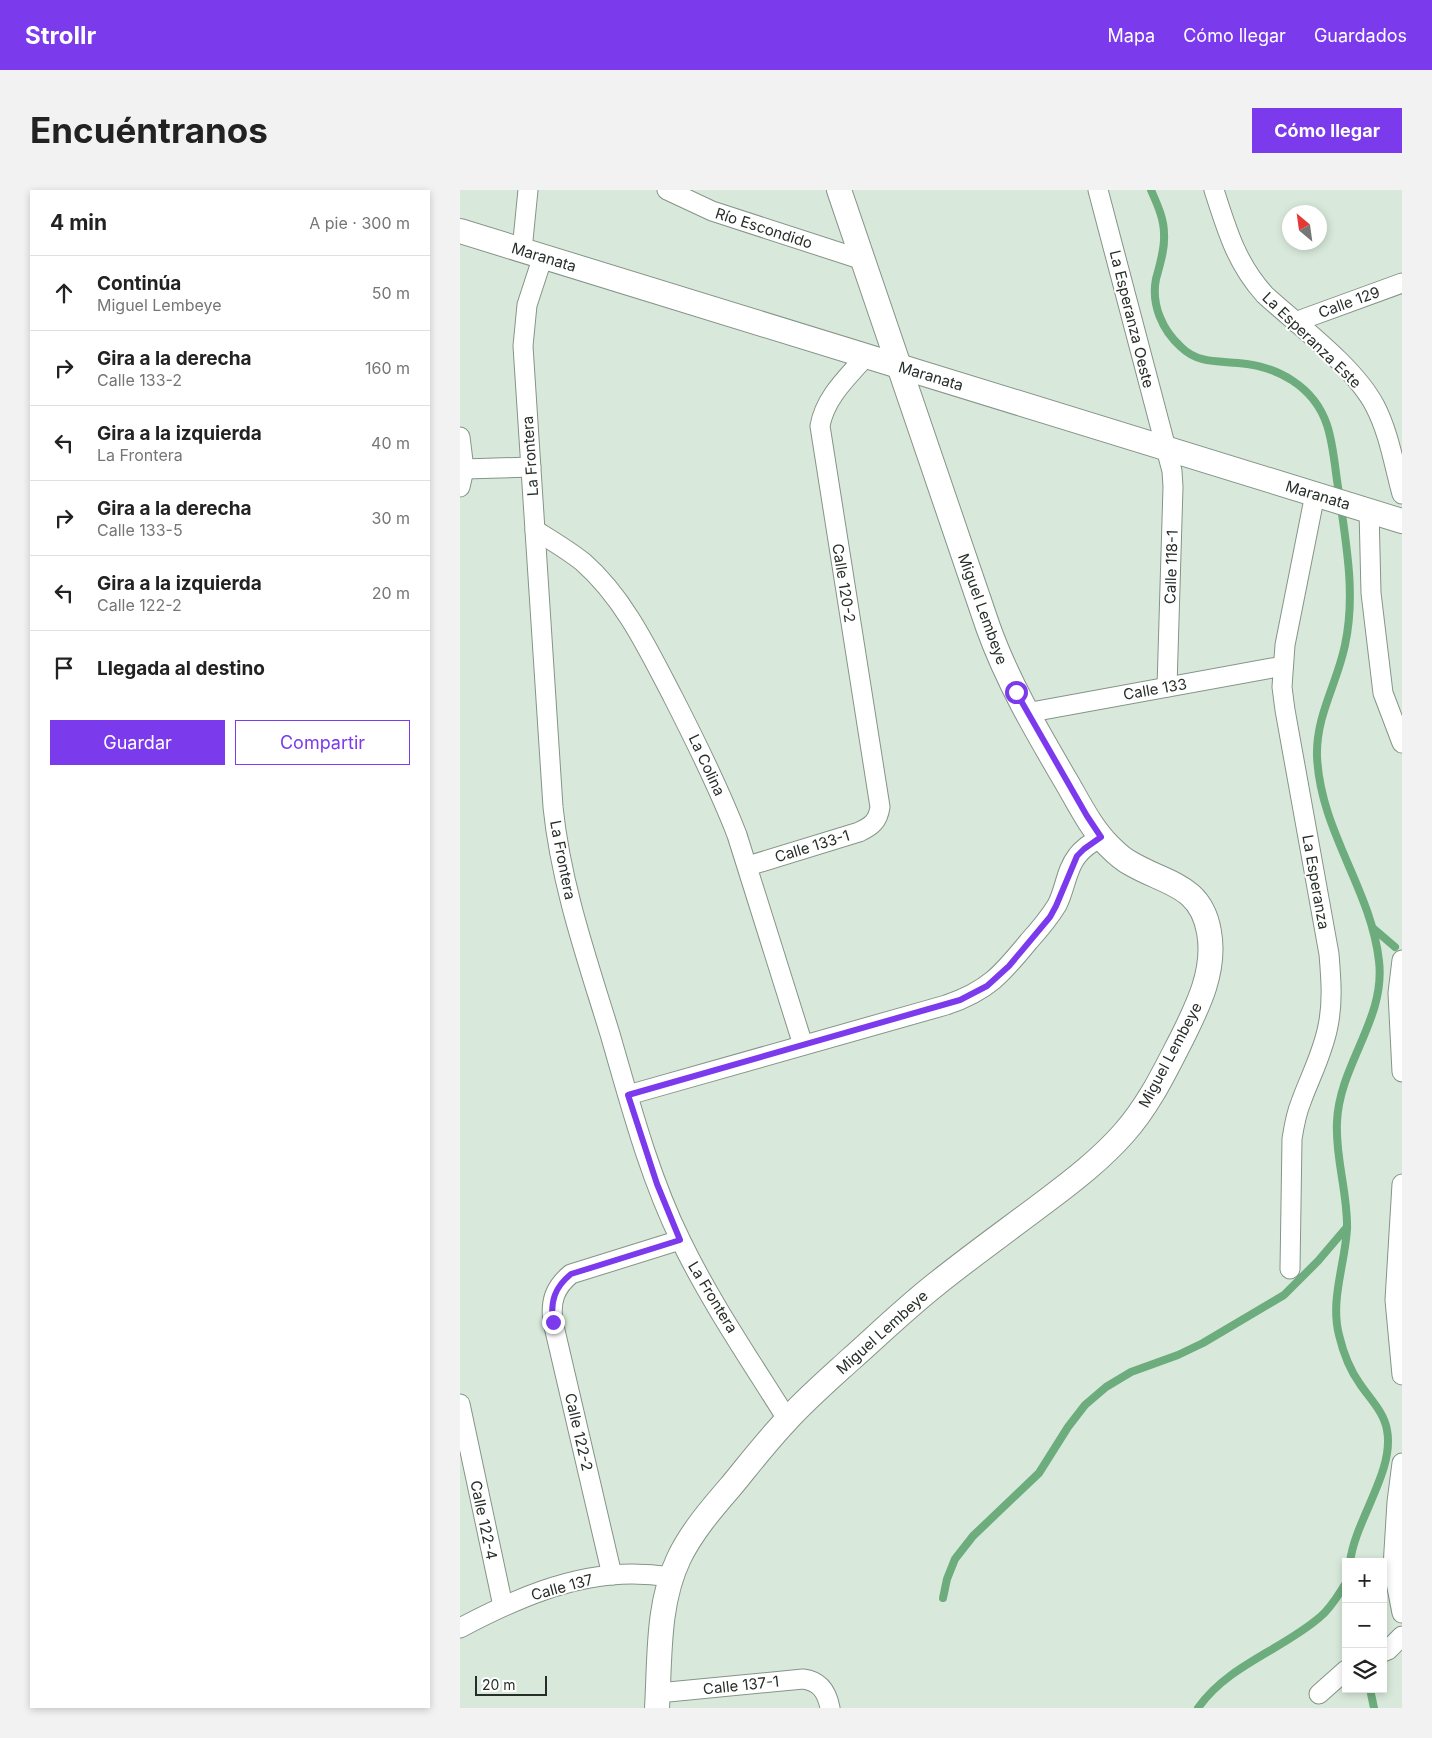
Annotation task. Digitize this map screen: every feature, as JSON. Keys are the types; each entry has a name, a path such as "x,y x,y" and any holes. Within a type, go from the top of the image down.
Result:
{"street":[{"name":"La Frontera","path":"528,190 532,253 524,324 524,361 553,807 566,888 628,1095 657,1184 680,1240 708,1291 788,1419"},
{"name":"Río Escondido","path":"667,190 712,211 863,260"},
{"name":"Miguel Lembeye","path":"658,1701 662,1620 671,1577 680,1555 693,1535 722,1497 788,1419 855,1356 928,1290 1075,1179 1110,1148 1141,1112 1165,1072 1192,1019 1206,982 1210,963 1211,945 1209,928 1204,914 1196,901 1187,891 1176,884 1128,862 1101,837 1026,712 996,650 839,190"},
{"name":"La Esperanza Oeste","path":"1098,190 1165,448"},
{"name":"La Esperanza Este","path":"1214,190 1234,251 1252,282 1350,372 1364,388 1375,406 1383,425 1402,494"},
{"name":"Maranata","path":"460,231 1402,521"},
{"name":"Calle 129","path":"1295,322 1402,282"},
{"name":"Calle 120-2","path":"866,356 831,397 822,416 820,426 880,807 879,816 874,824"},
{"path":"460,437 462,478 531,467"},
{"name":"Calle 118-1","path":"1165,448 1172,472 1173,487 1167,687"},
{"name":"La Esperanza","path":"1290,1269 1292,1139 1301,1101 1328,1028 1332,978 1282,687 1285,645 1315,494"},
{"path":"1369,510 1371,593 1383,693 1402,743"},
{"name":"La Colina","path":"535,530 582,562 600,579 631,620 656,664 727,807 748,866 803,1046"},
{"name":"Calle 133","path":"1026,712 1283,666"},
{"name":"Calle 133-1","path":"748,866 859,832 874,824"},
{"path":"628,1095 960,1000 987,986 1004,971 1050,917 1062,895 1072,864 1077,856 1101,837"},
{"path":"1402,960 1398,993 1402,1072"},
{"path":"1402,1184 1395,1300 1402,1375"},
{"name":"Calle 122-2","path":"612,1575 553,1322 552,1300 563,1280 571,1274 680,1240"},
{"name":"Calle 122-4","path":"460,1404 502,1606"},
{"path":"1402,1462 1397,1502 1393,1567 1402,1613"},
{"name":"Calle 137","path":"460,1628 502,1606 548,1589 612,1575 632,1574 671,1577"},
{"path":"1387,1650 1402,1636"},
{"path":"1319,1694 1342,1674"},
{"name":"Calle 137-1","path":"658,1701 803,1679 812,1680 822,1687 828,1697 830,1708"}],"waterway":[{"path":"1151,190 1164,228 1163,251 1156,279 1155,298 1163,325 1168,333 1187,352 1201,359 1267,368 1292,380 1313,399 1321,411 1327,425 1334,459 1347,550 1350,607 1345,645 1323,713 1317,756 1320,783 1327,810 1366,909 1379,961 1376,1003 1345,1081 1337,1122 1338,1149 1346,1202 1347,1229 1336,1309 1337,1322 1345,1354 1356,1379 1383,1417 1387,1430 1388,1446 1380,1479 1359,1529 1351,1558"},
{"path":"1374,929 1395,947"},
{"path":"943,1598 947,1579 955,1559 973,1536 1039,1473 1068,1427 1085,1405 1106,1387 1131,1372 1178,1355 1203,1343 1284,1295 1318,1261 1347,1227"},
{"path":"1198,1708 1224,1680 1305,1629 1320,1617 1342,1589"},
{"path":"1371,1693 1374,1708"}],"route":[{"path":"553,1322 552,1300 563,1280 571,1274 680,1240 646,1154 628,1095 960,1000 974,994 998,977 1050,917 1062,895 1072,864 1077,856 1101,837 1016,692"}]}
